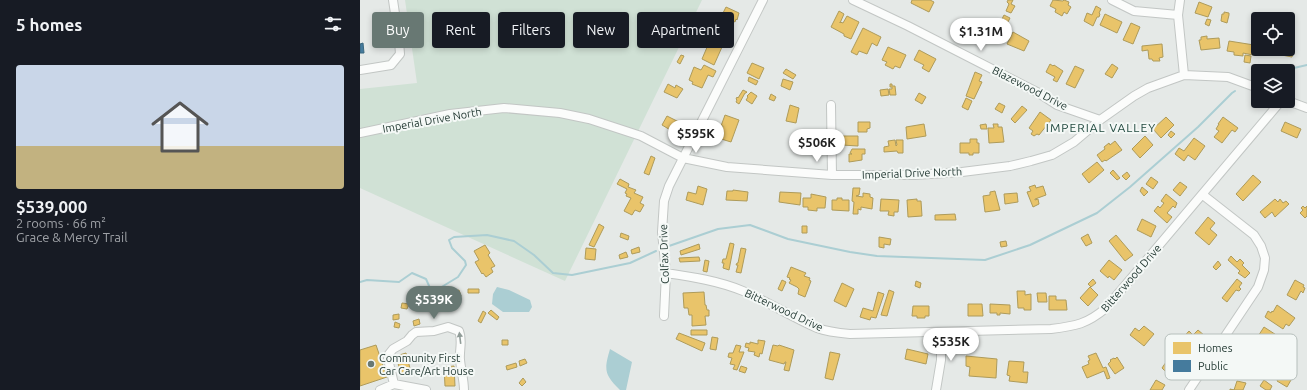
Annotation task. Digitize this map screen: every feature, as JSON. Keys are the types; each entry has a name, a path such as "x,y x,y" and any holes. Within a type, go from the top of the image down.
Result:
{"street":[{"path":"360,70 392,65 400,54 393,0"},
{"name":"Colfax Drive","path":"664,316 666,273 662,232 664,201 668,186 763,0"},
{"name":"Blazewood Drive","path":"853,0 915,29 1037,92 1057,105 1100,120"},
{"path":"1112,0 1134,11 1178,16"},
{"path":"1180,0 1178,16 1184,75"},
{"name":"Imperial Drive North","path":"360,133 450,114 504,108 560,113 589,119 641,136 683,158 727,167 832,174 915,175 962,172 1010,166 1052,155 1074,142 1100,120 1134,96 1148,88 1184,75 1228,77 1251,85"},
{"path":"831,104 832,174"},
{"path":"1295,104 1307,108"},
{"name":"Bitterwood Drive","path":"666,273 699,278 732,287 818,328 850,334 1052,329 1081,324 1094,318 1106,308 1275,108"},
{"path":"1203,195 1254,234 1261,246 1265,258 1264,270 1258,287 1227,334"},
{"path":"394,384 388,359 389,354 393,349 407,341 416,332 434,331 448,326 459,331 462,337 460,360 464,390"},
{"path":"936,390 941,360 941,332"},
{"path":"1190,390 1197,380"},
{"path":"380,390 394,384 426,390"}],"green space":[{"path":"405,0 702,0 696,12 637,12 637,48 679,48 565,281 360,188 360,89 417,83 412,48 424,48 424,12 407,12"}],"water":[{"path":"497,287 509,290 530,300 532,307 529,312 503,312 492,304 493,294"},
{"path":"610,349 632,362 626,390 620,390 608,376 606,367"}],"building: Homes":[{"path":"912,0 930,0 934,2 929,12 911,3"},
{"path":"1008,0 1013,0 1011,4 1015,6 1011,13 1006,11 1009,4 1007,2"},
{"path":"1053,0 1064,0 1069,2 1068,5 1071,7 1067,14 1064,12 1062,16 1055,12 1056,9 1050,6"},
{"path":"1199,2 1212,7 1208,17 1195,13"},
{"path":"1096,6 1101,9 1099,17 1097,17 1093,26 1084,21 1087,13 1092,15"},
{"path":"726,7 739,13 737,20 736,19 734,21 734,12 724,12"},
{"path":"839,11 844,14 840,22 843,23 847,16 859,22 851,39 831,27"},
{"path":"1224,12 1229,13 1227,23 1221,21 1222,14 1224,14"},
{"path":"1105,14 1122,22 1117,33 1100,25"},
{"path":"1004,15 1010,18 1008,22 1002,19"},
{"path":"1207,19 1211,20 1209,26 1205,24"},
{"path":"1131,23 1140,27 1133,44 1123,40"},
{"path":"863,28 881,37 877,46 872,43 867,54 859,51 857,55 851,52"},
{"path":"1013,32 1029,41 1024,51 1007,44"},
{"path":"1207,36 1207,39 1219,38 1220,48 1201,50 1199,40 1201,40 1201,37"},
{"path":"1229,41 1251,45 1251,55 1243,53 1243,56 1234,55 1234,52 1227,51"},
{"path":"1162,44 1163,57 1159,58 1160,61 1153,61 1152,59 1149,59 1148,50 1142,51 1142,46"},
{"path":"888,47 906,55 900,68 895,66 893,69 885,65 887,62 882,60"},
{"path":"707,48 722,48 714,65 702,59"},
{"path":"919,50 936,59 929,72 922,68 924,65 914,60"},
{"path":"681,55 684,56 680,64 677,62"},
{"path":"1245,55 1251,56 1250,63 1244,62"},
{"path":"752,63 764,68 759,79 747,73"},
{"path":"1050,64 1063,71 1057,82 1053,80 1055,77 1046,72"},
{"path":"1112,64 1118,68 1112,78 1105,74"},
{"path":"704,65 716,71 713,77 708,75 702,88 692,84 693,82 689,80 694,67 701,70"},
{"path":"1075,66 1084,70 1075,88 1066,84"},
{"path":"786,69 796,75 793,79 783,73"},
{"path":"975,72 982,75 979,81 982,82 974,99 966,96"},
{"path":"749,77 758,81 756,85 748,81"},
{"path":"783,79 793,82 790,90 781,86"},
{"path":"668,84 675,88 676,85 683,89 677,98 664,92"},
{"path":"890,84 895,86 896,95 890,95 889,89 892,89 892,87 890,87"},
{"path":"888,89 889,95 881,96 880,90"},
{"path":"743,90 747,92 739,104 736,102 736,99"},
{"path":"751,92 757,96 752,104 746,100 748,97 747,96"},
{"path":"919,93 926,97 922,104 915,100"},
{"path":"771,94 776,97 774,101 769,99"},
{"path":"966,98 972,101 968,110 962,107"},
{"path":"999,103 1005,106 1002,113 995,109"},
{"path":"790,105 799,108 796,123 786,121"},
{"path":"1022,106 1027,110 1015,123 1011,119"},
{"path":"1040,112 1051,120 1039,135 1037,134 1034,136 1031,134 1033,131 1029,128"},
{"path":"725,115 739,120 731,142 718,138 723,126 721,126"},
{"path":"667,116 683,124 677,134 662,125"},
{"path":"1166,117 1174,125 1161,138 1153,129"},
{"path":"1223,117 1238,128 1235,132 1232,130 1222,143 1214,137 1219,131 1216,129"},
{"path":"858,122 870,122 870,128 867,129 867,132 858,132"},
{"path":"1285,122 1301,129 1297,138 1281,131"},
{"path":"924,124 926,136 907,139 906,127"},
{"path":"986,124 987,129 981,129 980,125"},
{"path":"993,124 998,124 998,127 1002,127 1004,142 989,143 988,128 994,128"},
{"path":"1171,131 1175,134 1171,138 1168,135"},
{"path":"842,136 858,136 858,146 842,145"},
{"path":"1145,136 1153,145 1140,158 1132,149"},
{"path":"1194,138 1205,146 1195,160 1188,155 1184,161 1175,154 1179,148 1184,151"},
{"path":"970,139 977,139 977,143 979,143 979,153 969,155 969,153 960,153 960,143 970,143"},
{"path":"895,140 896,146 896,140 903,140 903,153 898,153 897,151 884,152 884,147 889,146 888,141"},
{"path":"1115,141 1122,150 1106,161 1105,160 1102,162 1097,155 1105,149 1104,147 1109,143 1110,145"},
{"path":"852,149 865,149 865,154 862,154 862,160 849,162 849,154 852,154 850,153"},
{"path":"651,156 655,158 649,175 644,173"},
{"path":"1097,162 1104,170 1089,183 1082,174"},
{"path":"1113,170 1120,178 1117,180 1110,173"},
{"path":"1127,172 1130,176 1126,180 1122,176"},
{"path":"1253,175 1261,182 1243,201 1236,194"},
{"path":"1151,177 1158,182 1153,189 1146,184"},
{"path":"620,179 629,184 628,187 636,190 634,193 643,197 640,203 644,205 640,212 635,210 632,215 624,211 631,198 626,196 627,194 625,193 627,189 617,184"},
{"path":"1180,182 1187,187 1180,196 1173,190"},
{"path":"1035,185 1036,188 1043,186 1046,195 1035,199 1038,199 1039,204 1033,207 1027,192 1031,191 1029,187"},
{"path":"698,186 707,189 703,205 686,200 688,192 696,194"},
{"path":"1142,187 1148,192 1144,196 1140,191"},
{"path":"853,188 860,188 859,195 856,196 863,197 863,193 870,194 870,197 873,198 872,209 861,207 861,210 858,209 858,214 853,214"},
{"path":"733,190 748,192 747,201 726,200 727,191"},
{"path":"995,191 1000,210 985,212 983,196 990,195 990,192"},
{"path":"780,192 801,193 800,205 779,202"},
{"path":"1017,193 1018,202 1005,204 1004,194"},
{"path":"811,194 826,197 825,208 817,208 817,211 808,210 808,207 803,207 803,198 811,198"},
{"path":"1166,194 1177,203 1175,208 1173,206 1167,213 1172,217 1167,223 1154,211 1158,206 1160,208 1164,203 1161,201"},
{"path":"837,198 849,200 849,211 832,210 832,200 837,200"},
{"path":"881,199 899,200 898,212 894,212 894,216 888,215 889,211 880,211"},
{"path":"917,199 917,201 921,201 922,216 908,217 907,200"},
{"path":"1275,199 1278,202 1280,199 1283,203 1286,201 1289,204 1275,217 1272,212 1265,218 1260,212"},
{"path":"1303,206 1305,208 1307,206 1307,216 1305,218 1300,213 1303,210 1301,208"},
{"path":"955,214 956,220 935,220 935,215"},
{"path":"1208,217 1215,223 1210,229 1217,235 1209,245 1195,233"},
{"path":"1142,219 1156,226 1151,237 1137,230"},
{"path":"599,224 604,227 594,247 589,245"},
{"path":"802,226 807,226 807,233 802,233"},
{"path":"621,233 629,236 628,240 620,237"},
{"path":"1088,234 1092,243 1086,246 1081,238"},
{"path":"1116,235 1133,255 1125,261 1109,241"},
{"path":"879,237 891,239 890,245 884,244 884,248 879,247"},
{"path":"1006,241 1007,246 1001,247 1000,242"},
{"path":"730,243 734,244 729,270 723,268 724,263 722,263 723,259 726,259"},
{"path":"699,244 700,249 681,255 680,251"},
{"path":"485,245 490,253 488,255 495,266 491,268 493,272 486,277 483,273 482,274 475,262 479,260 474,251"},
{"path":"639,247 640,252 632,254 631,250"},
{"path":"586,248 596,249 595,260 585,259"},
{"path":"741,248 746,249 741,273 736,272 738,265 736,265 738,263"},
{"path":"626,252 628,257 620,259 619,255"},
{"path":"1231,256 1237,262 1240,259 1244,263 1242,265 1250,273 1245,278 1238,273 1240,271 1228,260"},
{"path":"699,257 700,261 680,262 679,258"},
{"path":"705,260 709,261 707,272 703,271"},
{"path":"1109,260 1122,270 1114,280 1109,276 1108,278 1100,271"},
{"path":"1218,261 1221,265 1216,270 1213,267"},
{"path":"791,267 806,273 804,276 810,278 809,280 811,281 805,297 798,294 799,289 789,283 791,280 787,277"},
{"path":"1093,279 1096,283 1091,287 1088,284"},
{"path":"1237,279 1242,283 1239,287 1241,289 1239,291 1236,290 1227,302 1222,298"},
{"path":"782,280 786,282 782,291 778,289"},
{"path":"1295,280 1304,285 1303,287 1305,288 1303,293 1301,291 1296,300 1287,295"},
{"path":"916,281 921,283 920,288 915,286"},
{"path":"842,283 854,289 846,307 834,301"},
{"path":"1090,287 1098,295 1088,306 1080,298"},
{"path":"468,289 479,289 479,293 468,293"},
{"path":"459,290 461,296 453,298 451,292"},
{"path":"889,290 894,292 887,316 881,315"},
{"path":"1017,291 1025,291 1025,295 1031,294 1031,310 1018,308"},
{"path":"704,292 705,305 707,310 709,310 709,316 705,316 706,325 692,326 692,315 689,315 688,308 684,308 683,293"},
{"path":"878,292 884,294 876,318 871,317 870,320 860,317 863,308 873,311"},
{"path":"1037,293 1046,293 1047,302 1038,302"},
{"path":"1049,296 1056,296 1056,300 1066,300 1067,310 1049,310"},
{"path":"439,300 440,307 433,308 432,301"},
{"path":"402,303 409,304 407,309 401,308"},
{"path":"968,304 982,304 983,316 968,316"},
{"path":"990,304 1010,305 1010,314 1000,313 1000,315 997,315 997,313 990,313"},
{"path":"1277,305 1295,318 1289,326 1286,324 1283,329 1265,317 1268,311 1271,313 1272,311 1273,312"},
{"path":"913,306 929,306 929,316 925,316 925,318 917,318 917,316 912,316"},
{"path":"491,310 499,317 497,320 488,313"},
{"path":"483,311 486,313 481,323 478,321"},
{"path":"399,314 399,319 393,320 393,315"},
{"path":"419,319 420,324 414,326 413,321"},
{"path":"395,322 400,324 399,328 394,327"},
{"path":"1144,326 1154,334 1144,346 1130,335 1135,328 1139,331"},
{"path":"1264,327 1275,334 1259,334"},
{"path":"691,330 707,330 707,335 691,335"},
{"path":"1198,330 1203,334 1194,334"},
{"path":"679,333 705,343 702,351 676,339"},
{"path":"712,337 718,338 716,350 710,349"},
{"path":"502,340 508,340 508,345 502,345"},
{"path":"758,340 765,341 762,354 760,353 759,357 754,355 755,352 748,351 749,348 745,347 746,343 750,344 750,342 758,344"},
{"name":"Community First Car Care/Art House","path":"376,345 387,377 360,386 360,350"},
{"path":"736,345 741,346 739,352 744,352 737,370 733,369 735,365 730,364 732,358 728,357 729,353 733,353"},
{"path":"773,345 779,345 794,350 789,371 784,370 786,362 784,364 769,360"},
{"path":"907,349 928,354 926,364 905,359"},
{"path":"830,352 840,354 833,380 825,378"},
{"path":"406,353 411,372 401,374 396,356"},
{"path":"1096,353 1103,368 1106,367 1110,378 1107,379 1104,371 1087,378 1082,367 1089,364 1088,361 1090,360 1088,356"},
{"path":"966,356 997,359 996,378 969,376 970,367 966,366"},
{"path":"1117,357 1124,368 1115,374 1108,364 1111,361 1110,360"},
{"path":"525,359 527,363 520,366 519,361"},
{"path":"1009,361 1024,362 1023,372 1028,372 1027,383 1009,381 1010,376 1007,375"},
{"path":"516,363 517,367 507,370 506,366"},
{"path":"1165,364 1165,371 1162,368"},
{"path":"454,366 455,386 445,386 444,367"},
{"path":"741,366 747,368 745,373 739,371"},
{"path":"523,378 526,382 522,386 519,383"},
{"path":"1156,380 1165,385 1162,390 1150,390"},
{"path":"1264,380 1272,386 1270,390 1266,390 1260,386"},
{"path":"1278,380 1291,380 1287,387"},
{"path":"1237,381 1246,383 1243,390 1234,390"}],"building: Public":[{"path":"363,43 364,53 360,53 360,44"}],"waterway":[{"path":"1295,68 1307,65"},
{"path":"669,246 718,229 750,225 788,239 850,252 877,256 985,260 1030,245 1097,213 1130,187 1198,127 1235,91"},
{"path":"360,282 367,280 399,282 412,273 426,279 430,288 435,291 458,277 466,265 465,261 452,248 449,240 454,237 487,235 514,241 534,255 553,273 572,275 630,263 656,251"}],"place":[{"name":"Community First Car Care/Art House","path":"371,364"}],"district":[{"name":"IMPERIAL VALLEY","path":"1101,127"}]}
